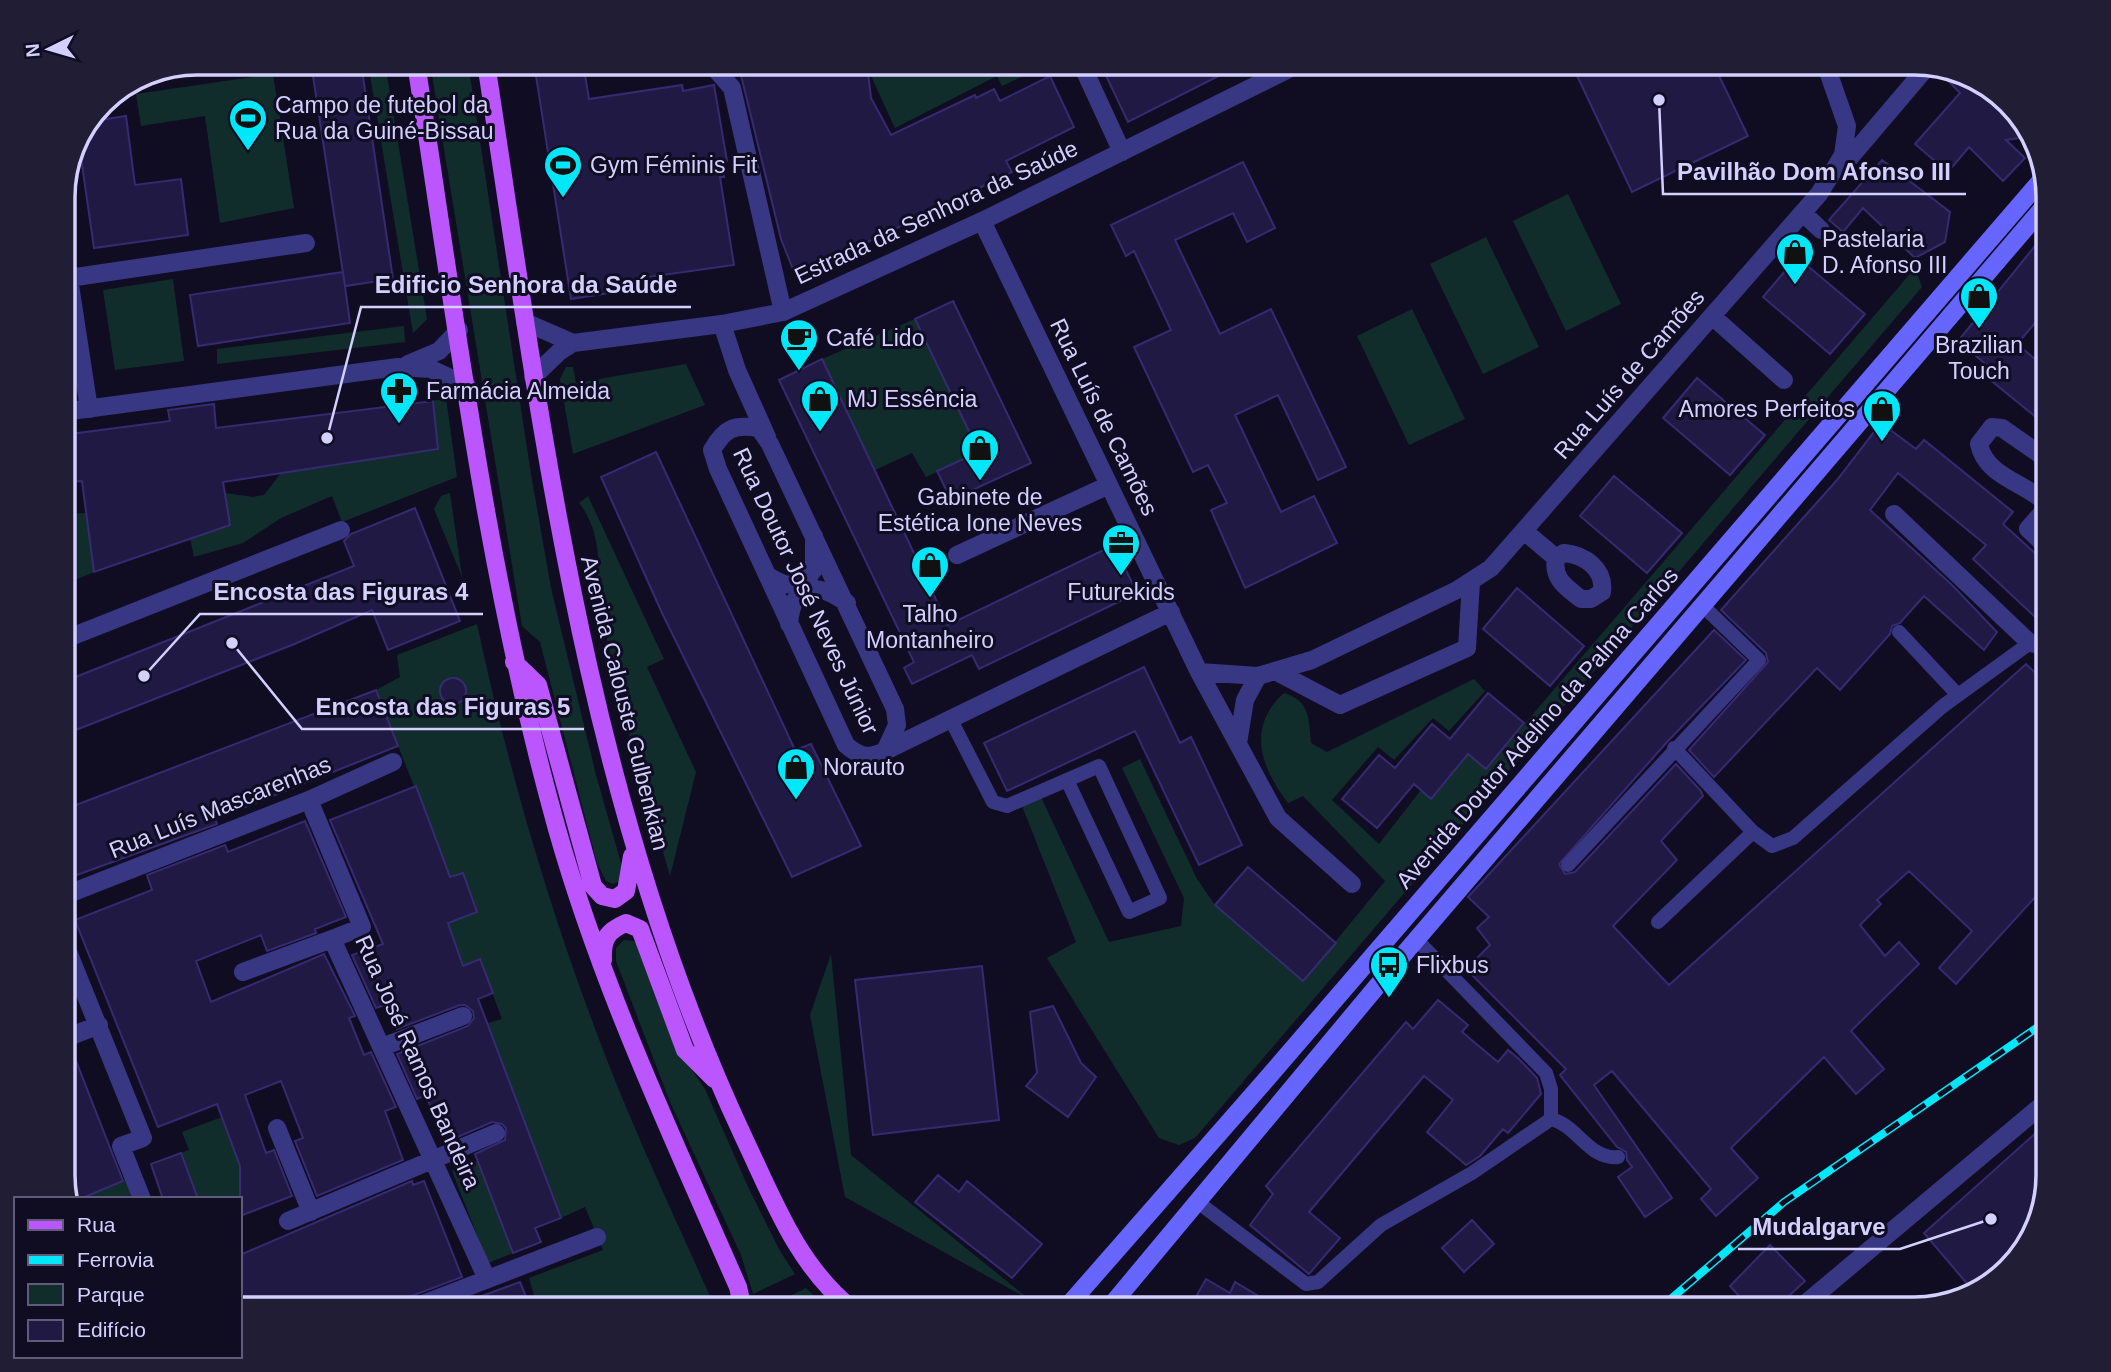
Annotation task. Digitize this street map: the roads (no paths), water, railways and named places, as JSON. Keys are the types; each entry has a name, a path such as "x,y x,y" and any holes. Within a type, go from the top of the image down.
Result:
{"main road":[{"path":"418,75 514,662 558,832 632,1047 740,1297"},
{"name":"Avenida Calouste Gulbenkian","path":"487,75 562,550 593,694 629,829 649,898 719,1084 788,1231 814,1271 840,1297"},
{"name":"Avenida Doutor Adelino da Palma Carlos","path":"1076,1297 2035,187"},
{"name":"Avenida Doutor Adelino da Palma Carlos","path":"1118,1297 1417,940 2036,216"},
{"path":"514,662 538,685 593,886 601,896 615,899 626,891 633,864 629,829"},
{"path":"605,974 604,941 610,930 626,923 639,929 685,1050 719,1084"}],"street":[{"path":"721,75 732,88 783,312"},
{"path":"1087,75 1122,152"},
{"name":"Estrada da Senhora da Saúde","path":"573,343 722,324 783,312 982,221 1277,75"},
{"name":"Rua Luís de Camões","path":"1819,194 1843,155 1847,126 1834,75"},
{"name":"Rua Luís de Camões","path":"1199,672 1266,673 1312,660 1471,582 1490,568 1803,213 1920,75"},
{"path":"1842,105 1859,119 1881,121"},
{"path":"1803,213 1821,230"},
{"name":"Rua Luís de Camões","path":"982,221 1199,672 1278,818 1352,884"},
{"path":"76,277 306,243"},
{"path":"1712,316 1784,380"},
{"path":"525,321 573,343"},
{"path":"76,324 89,409"},
{"name":"Rua Doutor José Neves Júnior","path":"722,324 737,370 770,444 814,530 895,709 898,725 885,751 872,757 859,756 846,745 718,469 712,450 723,431 740,425 759,428 770,444"},
{"path":"398,367 439,351 459,330"},
{"path":"533,377 558,352 573,343"},
{"path":"76,410 398,367 431,369 467,386"},
{"path":"2036,452 2002,428 1992,427 1979,444 1982,458 2024,490 2036,493"},
{"path":"957,555 1110,485"},
{"path":"1894,514 2030,643 2036,644"},
{"path":"2036,519 2028,529 2036,537"},
{"path":"76,635 341,530"},
{"path":"767,575 780,584 792,586 804,583 814,569 814,530"},
{"path":"1524,531 1556,558"},
{"name":"Rua Luís de Camões","path":"1266,673 1340,705 1467,648 1471,582"},
{"path":"789,624 791,608 798,596 810,588 826,589 847,603"},
{"path":"885,751 1171,612"},
{"path":"1238,743 1245,701 1266,673"},
{"path":"895,709 903,721 914,729 929,729"},
{"name":"Rua Luís Mascarenhas","path":"76,891 309,800 393,762"},
{"name":"Rua José Ramos Bandeira","path":"309,800 362,927 332,939 487,1279"},
{"path":"243,972 332,939"},
{"path":"76,970 143,1138 121,1146 141,1197"},
{"path":"383,1047 463,1016"},
{"path":"76,1034 99,1025"},
{"path":"1813,1297 2036,1110"},
{"path":"277,1128 311,1212"},
{"path":"288,1221 496,1133"},
{"path":"441,1297 597,1237"}],"lane":[{"path":"1568,865 1674,748 1759,660 1703,606"},
{"path":"1899,632 1957,694"},
{"path":"1674,748 1753,832 1772,846 1793,838 1957,694 2030,643"},
{"path":"950,718 993,802 1007,806 1099,766 1160,898 1129,912 1068,780"},
{"path":"1658,922 1753,832"},
{"path":"1417,940 1546,1073 1551,1089 1551,1119"},
{"path":"1199,1203 1294,1278 1306,1284 1318,1282 1381,1225 1472,1173 1551,1119 1561,1121 1603,1156 1618,1157"}],"railway":[{"path":"1673,1297 1784,1202 2036,1028"}],"place":[{"name":"Pavilhão Dom Afonso III","path":"1659,100"},
{"name":"Campo de futebol da Rua da Guiné-Bissau","path":"248,152"},
{"name":"Gym Féminis Fit","path":"563,199"},
{"name":"Pastelaria D. Afonso III","path":"1795,286"},
{"name":"Brazilian Touch","path":"1979,330"},
{"name":"Café Lido","path":"799,372"},
{"name":"Farmácia Almeida","path":"399,425"},
{"name":"MJ Essência","path":"820,433"},
{"name":"Edificio Senhora da Saúde","path":"327,438"},
{"name":"Amores Perfeitos","path":"1882,443"},
{"name":"Gabinete de Estética Ione Neves","path":"980,482"},
{"name":"Futurekids","path":"1121,577"},
{"name":"Talho Montanheiro","path":"930,599"},
{"name":"Encosta das Figuras 5","path":"232,643"},
{"name":"Encosta das Figuras 4","path":"144,676"},
{"name":"Norauto","path":"796,801"},
{"name":"Flixbus","path":"1389,999"},
{"name":"Mudalgarve","path":"1991,1219"}]}
